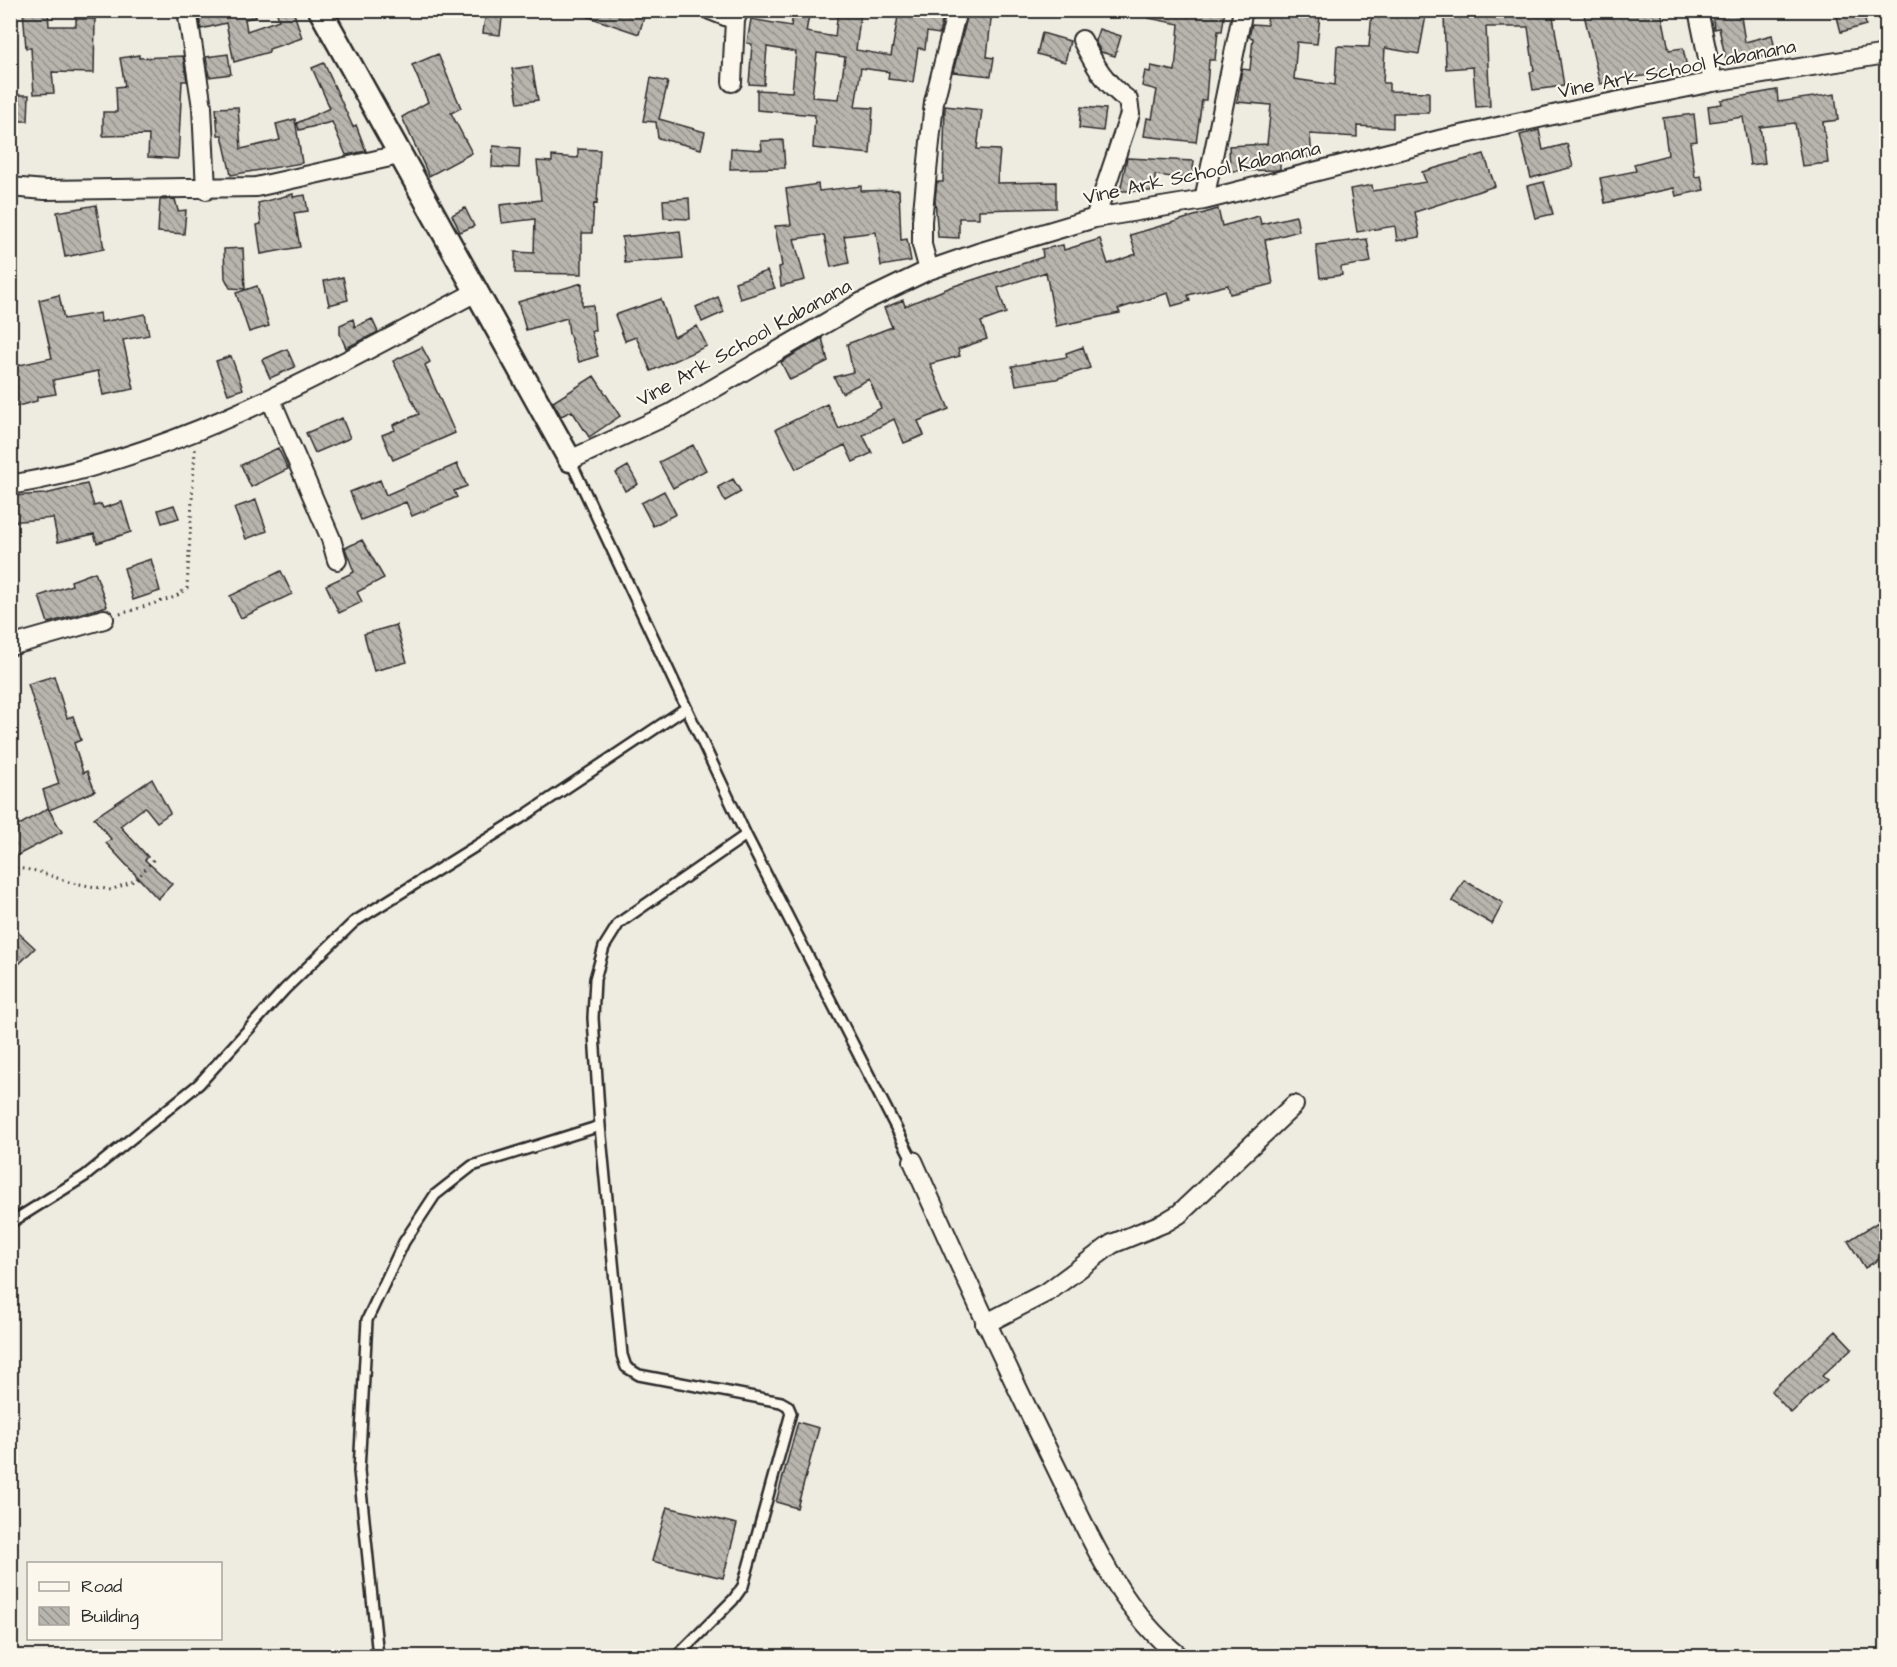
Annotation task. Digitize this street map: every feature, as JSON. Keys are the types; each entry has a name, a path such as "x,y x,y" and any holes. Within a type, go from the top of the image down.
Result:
{"street":[{"path":"187,10 202,107 206,190"},
{"path":"320,10 570,460"},
{"path":"710,10 737,15 732,82"},
{"path":"929,270 922,245 922,221 934,102 957,10"},
{"path":"1204,200 1243,10"},
{"path":"1698,10 1713,82"},
{"path":"1082,40 1099,74 1128,100 1130,114 1095,218"},
{"name":"Vine Ark School Kabanana","path":"570,460 670,414 860,303 929,270 1095,218 1204,200 1443,139 1713,82 1887,54"},
{"path":"10,187 45,190 206,190 256,187 399,155"},
{"path":"10,484 106,464 196,432 271,400 476,292"},
{"path":"271,400 331,539 337,560"},
{"path":"10,646 104,619"},
{"path":"985,1324 1049,1291 1112,1244 1164,1223 1179,1214 1294,1105"},
{"path":"913,1161 985,1324 1115,1585 1148,1629 1179,1656"}],"lane":[{"path":"570,460 746,836 913,1161"},
{"path":"10,1223 85,1176 199,1084 285,989 354,922 521,818 686,708"},
{"path":"676,1656 733,1600 743,1586 790,1413 788,1406 781,1402 639,1375 626,1366 622,1355 600,1126 593,1018 595,980 604,947 619,923 746,836"},
{"path":"378,1656 359,1471 367,1320 404,1242 435,1195 472,1166 600,1126"}],"path":[{"path":"104,619 175,597 187,588 196,432"},
{"path":"10,867 37,871 69,882 111,890 136,880 154,859"}],"building":[{"path":"23,10 48,10 49,26 76,26 76,19 95,19 94,73 52,72 54,93 34,94 31,48 26,48"},
{"path":"198,10 255,10 256,17 245,19 247,31 279,20 276,10 293,10 302,38 269,49 269,52 234,62 226,23 201,29"},
{"path":"486,10 503,10 500,35 483,33"},
{"path":"577,10 626,10 644,17 639,34 577,13"},
{"path":"794,10 810,10 806,32 835,37 838,10 861,10 856,50 891,56 899,11 943,18 939,34 927,32 925,49 918,48 913,82 888,79 889,72 861,68 855,107 873,108 870,154 813,148 815,115 757,110 757,90 792,92 796,52 767,47 764,85 749,84 752,44 747,43 751,19 791,26","holes":["817,53 845,57 839,99 812,97"]},
{"path":"969,10 992,10 987,57 994,58 991,76 953,72"},
{"path":"1148,10 1225,10 1222,31 1218,31 1215,60 1209,60 1206,100 1202,100 1196,142 1144,136 1147,118 1152,119 1157,90 1142,86 1145,71 1150,72 1151,66 1175,71 1179,24 1148,18"},
{"path":"1398,10 1427,10 1419,54 1385,48 1383,83 1389,83 1389,91 1429,92 1429,113 1393,113 1393,128 1357,126 1357,137 1310,134 1312,157 1280,159 1280,169 1277,170 1230,171 1229,146 1267,144 1271,105 1237,102 1242,69 1250,70 1253,38 1249,37 1252,24 1267,25 1268,11 1320,16 1317,44 1297,42 1294,79 1335,85 1337,46 1369,47 1372,12 1398,15"},
{"path":"1472,10 1552,10 1564,86 1533,90 1530,72 1534,71 1528,27 1486,27 1490,106 1476,107 1473,67 1446,69 1444,16 1472,16"},
{"path":"1583,10 1661,10 1669,50 1683,48 1687,68 1600,84"},
{"path":"1712,10 1740,10 1745,42 1772,35 1776,54 1727,65 1719,28 1714,29"},
{"path":"1863,10 1866,25 1841,32 1836,13"},
{"path":"1099,29 1121,36 1115,56 1101,52 1095,41"},
{"path":"1042,33 1070,41 1065,62 1037,54"},
{"path":"228,54 231,74 209,77 206,57"},
{"path":"438,54 461,108 451,113 472,153 429,176 402,117 428,102 412,65"},
{"path":"139,55 139,58 183,56 187,81 182,81 178,159 148,157 149,135 103,136 103,112 117,112 116,87 125,86 120,58"},
{"path":"324,63 353,127 356,125 366,151 346,155 332,122 299,130 297,123 330,108 312,68"},
{"path":"532,66 538,100 518,103 512,69"},
{"path":"651,78 668,82 659,119 705,132 701,149 658,138 656,122 643,121"},
{"path":"1777,90 1778,102 1835,94 1838,120 1823,122 1828,163 1802,166 1795,123 1760,127 1765,163 1750,165 1743,117 1710,122 1708,106 1722,104 1721,100"},
{"path":"10,95 29,95 28,121 10,121"},
{"path":"945,106 982,110 977,149 1000,150 997,183 1056,182 1056,208 979,210 979,218 959,218 959,238 938,237 935,200 937,182 943,182"},
{"path":"238,107 241,149 280,140 276,124 295,119 302,163 231,175 222,135 218,135 216,108"},
{"path":"1081,107 1106,109 1103,131 1079,128"},
{"path":"1694,114 1697,141 1690,142 1695,177 1701,176 1704,190 1676,196 1674,188 1605,203 1600,178 1636,171 1634,164 1668,155 1663,118"},
{"path":"1539,130 1543,150 1567,144 1573,167 1531,178 1520,135"},
{"path":"783,140 785,168 730,169 731,148 762,150 761,141"},
{"path":"493,146 520,148 519,168 492,167"},
{"path":"578,149 600,150 597,204 594,203 592,233 582,233 582,274 515,273 515,252 534,253 535,219 502,223 500,205 541,200 537,161 552,162 552,156 578,158"},
{"path":"1484,154 1495,186 1415,212 1420,237 1397,241 1395,226 1357,232 1350,189 1372,185 1373,191 1426,182 1422,172"},
{"path":"1127,158 1194,161 1192,179 1155,175 1155,191 1120,191"},
{"path":"1544,182 1553,214 1535,218 1527,186"},
{"path":"818,184 819,191 861,186 861,191 899,190 901,240 907,239 911,261 881,266 876,232 844,236 849,263 831,267 824,235 794,239 805,280 781,286 779,267 782,266 775,226 791,225 786,189"},
{"path":"293,194 293,197 305,195 308,211 294,213 300,247 261,254 257,225 261,224 258,203"},
{"path":"689,198 690,219 664,218 663,200"},
{"path":"175,199 178,211 186,210 184,234 158,232 160,200"},
{"path":"96,205 104,249 65,257 57,212"},
{"path":"465,208 474,226 460,232 452,215"},
{"path":"1218,209 1222,226 1259,216 1261,224 1296,216 1299,231 1265,240 1273,284 1230,294 1228,285 1188,295 1190,301 1172,306 1168,293 1118,309 1120,313 1056,326 1046,272 998,288 1006,313 981,322 987,339 958,349 960,356 930,364 949,409 918,421 924,435 904,443 894,419 863,435 872,453 853,462 845,445 796,469 776,429 827,404 839,429 881,408 869,379 842,393 834,377 853,372 847,344 892,327 884,308 903,300 905,306 951,287 1043,257 1042,249 1063,245 1064,250 1100,239 1108,264 1136,254 1130,235"},
{"path":"680,231 683,258 625,263 622,237"},
{"path":"1367,239 1371,262 1341,267 1342,275 1320,278 1316,245"},
{"path":"243,248 245,289 230,288 225,278 224,249"},
{"path":"767,271 775,288 740,299 735,282"},
{"path":"343,277 348,300 329,305 324,281"},
{"path":"582,283 582,306 593,305 595,331 591,331 598,356 579,362 569,333 567,318 526,330 518,302"},
{"path":"257,286 269,326 249,332 236,293"},
{"path":"59,295 64,319 100,313 101,322 145,314 149,335 123,340 134,389 103,395 98,371 53,380 56,394 37,397 37,401 10,408 10,367 52,358 39,300"},
{"path":"718,297 724,312 702,322 696,307"},
{"path":"661,299 674,337 697,326 707,346 651,371 636,337 625,341 615,315"},
{"path":"353,319 355,327 372,319 378,332 346,348 340,334 340,325"},
{"path":"822,338 828,361 790,380 781,362"},
{"path":"422,347 430,362 425,365 455,433 393,460 382,435 395,430 393,425 419,414 393,361"},
{"path":"1083,347 1090,368 1056,379 1016,385 1012,366 1067,357 1066,353"},
{"path":"287,349 295,367 270,378 262,360"},
{"path":"231,356 243,389 228,394 216,361"},
{"path":"594,376 620,416 589,437 572,411 561,416 553,402"},
{"path":"342,418 350,438 315,453 306,433"},
{"path":"693,445 706,470 673,488 659,462"},
{"path":"278,448 288,469 251,487 241,465"},
{"path":"457,464 467,486 454,491 457,497 412,516 406,502 361,520 350,492 380,480 386,495"},
{"path":"628,466 638,484 625,491 616,473"},
{"path":"733,479 741,492 725,501 718,487"},
{"path":"87,484 94,506 101,504 103,508 122,502 131,532 97,543 94,534 58,542 53,518 10,522 10,496 45,494"},
{"path":"664,491 676,514 653,526 641,503"},
{"path":"256,500 267,531 246,539 234,508"},
{"path":"174,505 179,518 162,523 158,510"},
{"path":"362,540 384,578 357,592 362,602 339,613 326,585 354,572 345,548"},
{"path":"151,559 160,591 133,600 124,568"},
{"path":"281,571 292,594 241,618 230,596"},
{"path":"95,572 107,606 48,623 39,596 72,585 71,581"},
{"path":"396,625 407,662 374,671 364,634"},
{"path":"54,676 67,718 73,716 81,740 74,743 83,773 87,771 95,791 49,810 43,790 59,784 28,684"},
{"path":"152,779 170,813 157,822 145,807 120,826 148,857 145,860 172,884 158,899 106,843 111,839 94,818"},
{"path":"48,808 62,832 16,856 10,847 10,834 16,831 14,828"},
{"path":"1464,880 1503,903 1492,924 1452,901"},
{"path":"10,925 35,948 10,973"},
{"path":"1878,1222 1887,1235 1887,1254 1865,1268 1848,1241"},
{"path":"1836,1331 1852,1348 1822,1376 1827,1380 1791,1413 1771,1391"},
{"path":"798,1422 819,1428 797,1508 776,1502"},
{"path":"667,1507 737,1524 723,1578 652,1561"}]}
